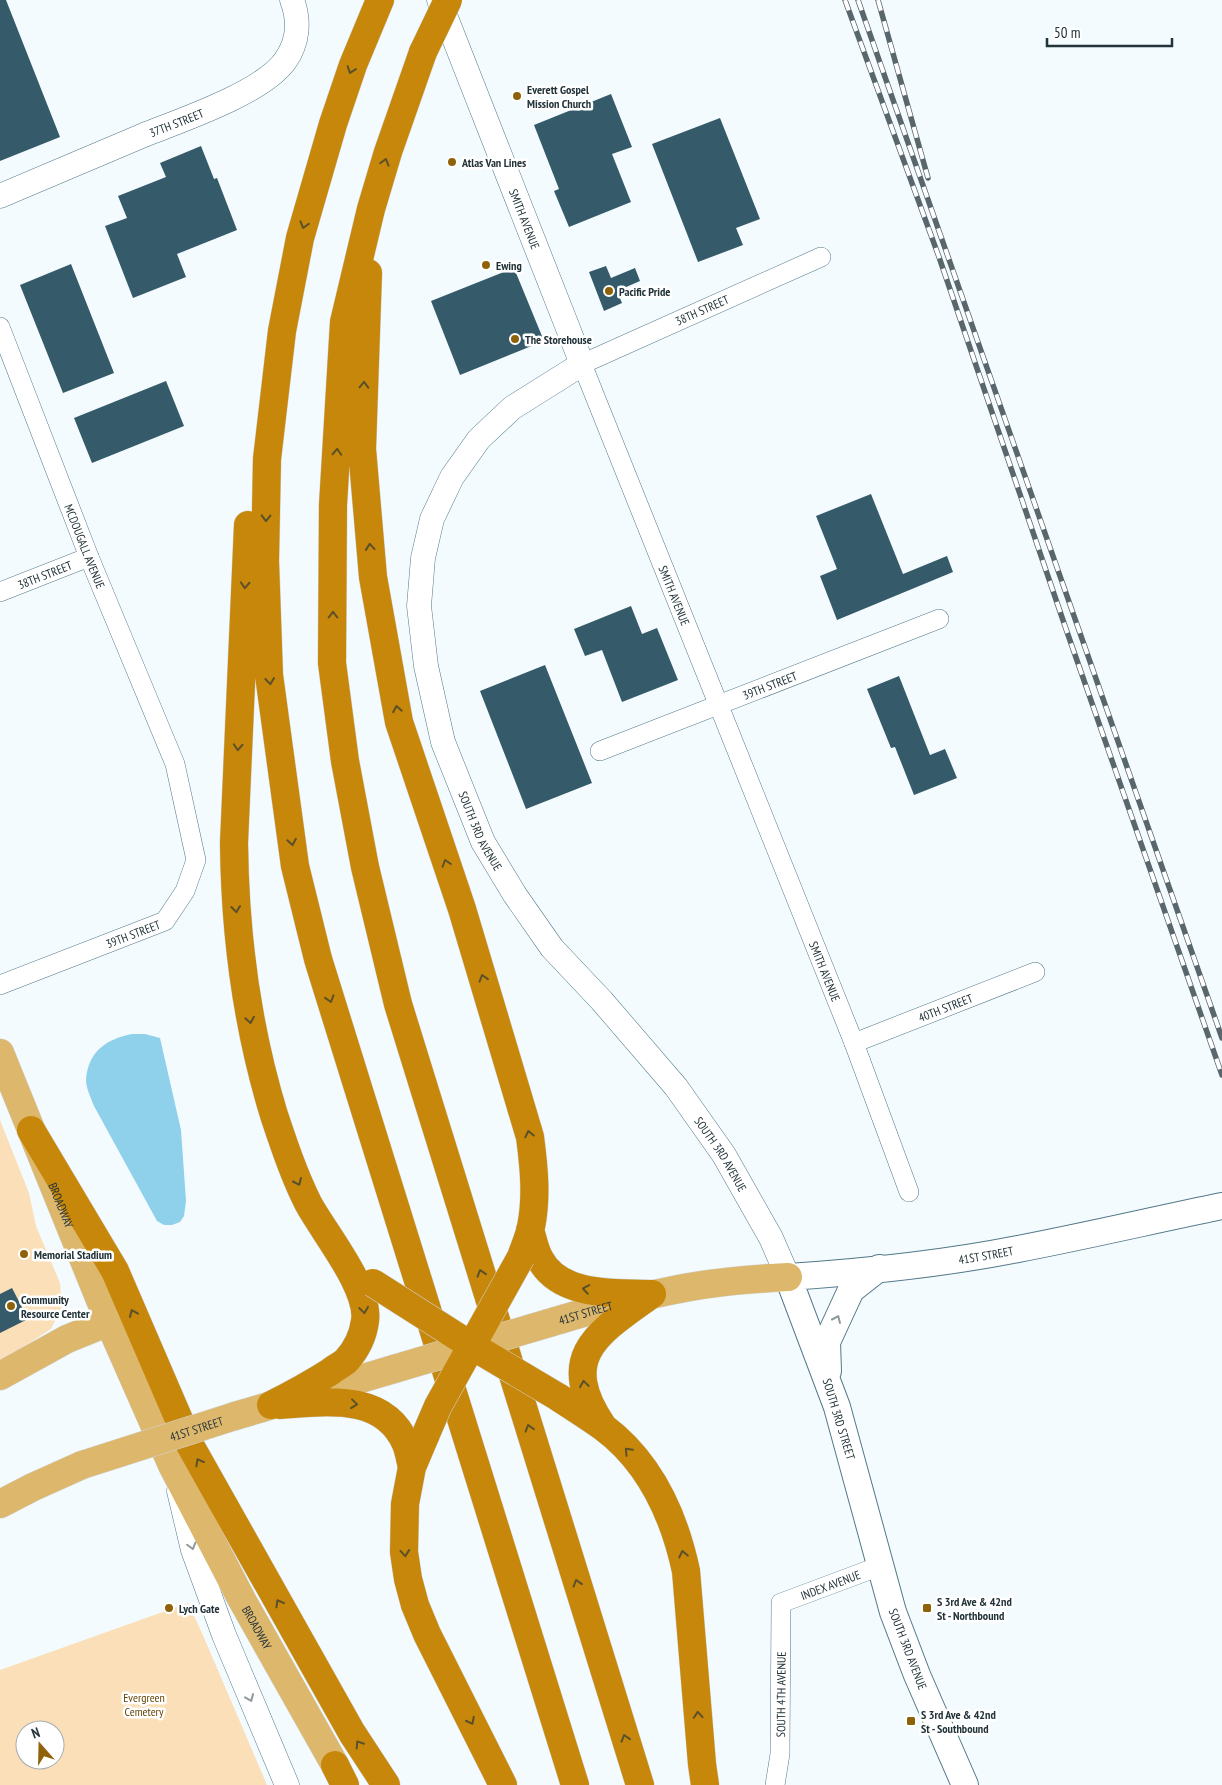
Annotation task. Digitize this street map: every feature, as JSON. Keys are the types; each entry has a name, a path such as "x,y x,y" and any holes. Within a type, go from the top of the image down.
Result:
{"highway":[{"path":"380,0 353,64 330,134 300,238 282,330 267,459 266,561 269,675 296,866 318,959 575,1785"},
{"path":"448,0 423,52 388,152 371,209 344,322 333,505 332,664 345,761 365,867 398,1004 640,1785"},
{"path":"371,209 362,449 373,577 399,722 462,910 526,1119 534,1174 530,1230 520,1257 438,1406 412,1467 403,1527 406,1570 415,1605 427,1634 503,1785"},
{"path":"271,1405 311,1384 345,1362 361,1339 366,1319 364,1305 347,1264 318,1220 298,1182 262,1077 242,972 235,893 234,843 252,424 282,330"},
{"path":"31,1130 115,1272 190,1446 352,1733 386,1785"},
{"path":"530,1230 539,1258 547,1271 563,1283 580,1288 612,1292 652,1294"},
{"path":"347,1264 373,1283 604,1428 629,1451 649,1476 671,1516 680,1542 686,1571 705,1785"},
{"path":"604,1428 586,1398 583,1369 586,1357 593,1342 604,1330 652,1294"},
{"path":"271,1405 342,1403 364,1406 382,1414 400,1432 407,1446 412,1467"}],"main road":[{"name":"BROADWAY","path":"0,1053 109,1322 172,1465 242,1600 344,1778"},
{"name":"41ST STREET","path":"0,1504 82,1465 271,1405 652,1294 720,1283 966,1258 1017,1250 1222,1206"},
{"path":"828,1383 827,1342 851,1290 879,1268"},
{"name":"SOUTH 3RD STREET","path":"788,1277 837,1407 880,1566"},
{"path":"0,1376 67,1339 109,1322"},
{"name":"SOUTH 3RD AVENUE","path":"880,1566 893,1612 916,1675 965,1785"}],"street":[{"name":"37TH STREET","path":"0,196 228,101 272,75 285,62 295,44 298,24 292,0"},
{"name":"SMITH AVENUE","path":"439,0 582,364 854,1043 909,1192"},
{"name":"38TH STREET","path":"582,364 821,257"},
{"name":"MCDOUGALL AVENUE","path":"0,327 89,557 175,764"},
{"name":"SOUTH 3RD AVENUE","path":"582,364 512,408 479,439 452,477 432,519 423,558 419,606 426,666 444,742 483,842 515,894 552,948 602,1001 676,1087 724,1155 771,1238 788,1277"},
{"name":"38TH STREET","path":"0,592 89,557"},
{"name":"39TH STREET","path":"600,751 939,619"},
{"name":"39TH STREET","path":"0,985 165,921 185,891 196,860 175,764"},
{"name":"40TH STREET","path":"854,1043 1035,972"},
{"name":"BROADWAY","path":"172,1465 193,1550 224,1635 287,1785"},
{"name":"INDEX AVENUE","path":"781,1603 880,1566"},
{"name":"SOUTH 4TH AVENUE","path":"775,1785 780,1754 781,1603"}],"green space":[{"name":"Memorial Stadium","path":"0,1120 29,1193 36,1226 60,1283 62,1306 51,1329 0,1362"},
{"name":"Evergreen Cemetery","path":"188,1603 267,1785 0,1785 0,1670"}],"water":[{"path":"132,1034 145,1034 160,1038 181,1130 186,1201 184,1216 180,1222 172,1225 164,1225 157,1221 94,1106 87,1086 86,1080 91,1061 100,1048 115,1039"}],"building":[{"path":"0,0 6,0 60,137 0,161"},
{"path":"611,94 632,147 612,154 631,202 569,227 554,191 559,189 534,125"},
{"path":"720,118 760,219 736,228 743,245 698,262 652,144"},
{"path":"201,146 214,179 217,178 237,230 177,254 186,277 133,298 105,226 127,218 118,196 166,177 160,163"},
{"path":"71,264 114,373 63,393 20,285"},
{"path":"606,266 611,278 635,268 640,281 617,291 622,303 604,311 589,272"},
{"path":"514,268 544,341 460,375 431,301"},
{"path":"166,381 184,426 92,463 74,418"},
{"path":"871,494 903,574 947,556 953,572 837,620 820,576 837,569 816,516"},
{"path":"631,606 642,634 657,628 678,680 622,702 602,650 585,656 574,629"},
{"path":"545,665 592,783 526,809 480,691"},
{"path":"899,676 930,755 945,749 957,778 914,795 895,747 891,748 867,689"},
{"name":"Community Resource Center","path":"12,1288 28,1319 0,1333 0,1294"}],"railway":[{"path":"845,0 939,257 1066,629 1222,1075"},
{"path":"858,0 1222,1038"},
{"path":"878,0 928,178"}],"place":[{"name":"Everett Gospel Mission Church","path":"517,96"},
{"name":"Atlas Van Lines","path":"452,162"},
{"name":"Ewing","path":"486,265"},
{"name":"Pacific Pride","path":"609,291"},
{"name":"The Storehouse","path":"515,339"},
{"name":"Memorial Stadium","path":"24,1254"},
{"name":"Community Resource Center","path":"11,1306"},
{"name":"Lych Gate","path":"169,1608"},
{"name":"S 3rd Ave & 42nd St - Northbound","path":"927,1608"},
{"name":"S 3rd Ave & 42nd St - Southbound","path":"911,1721"}]}
